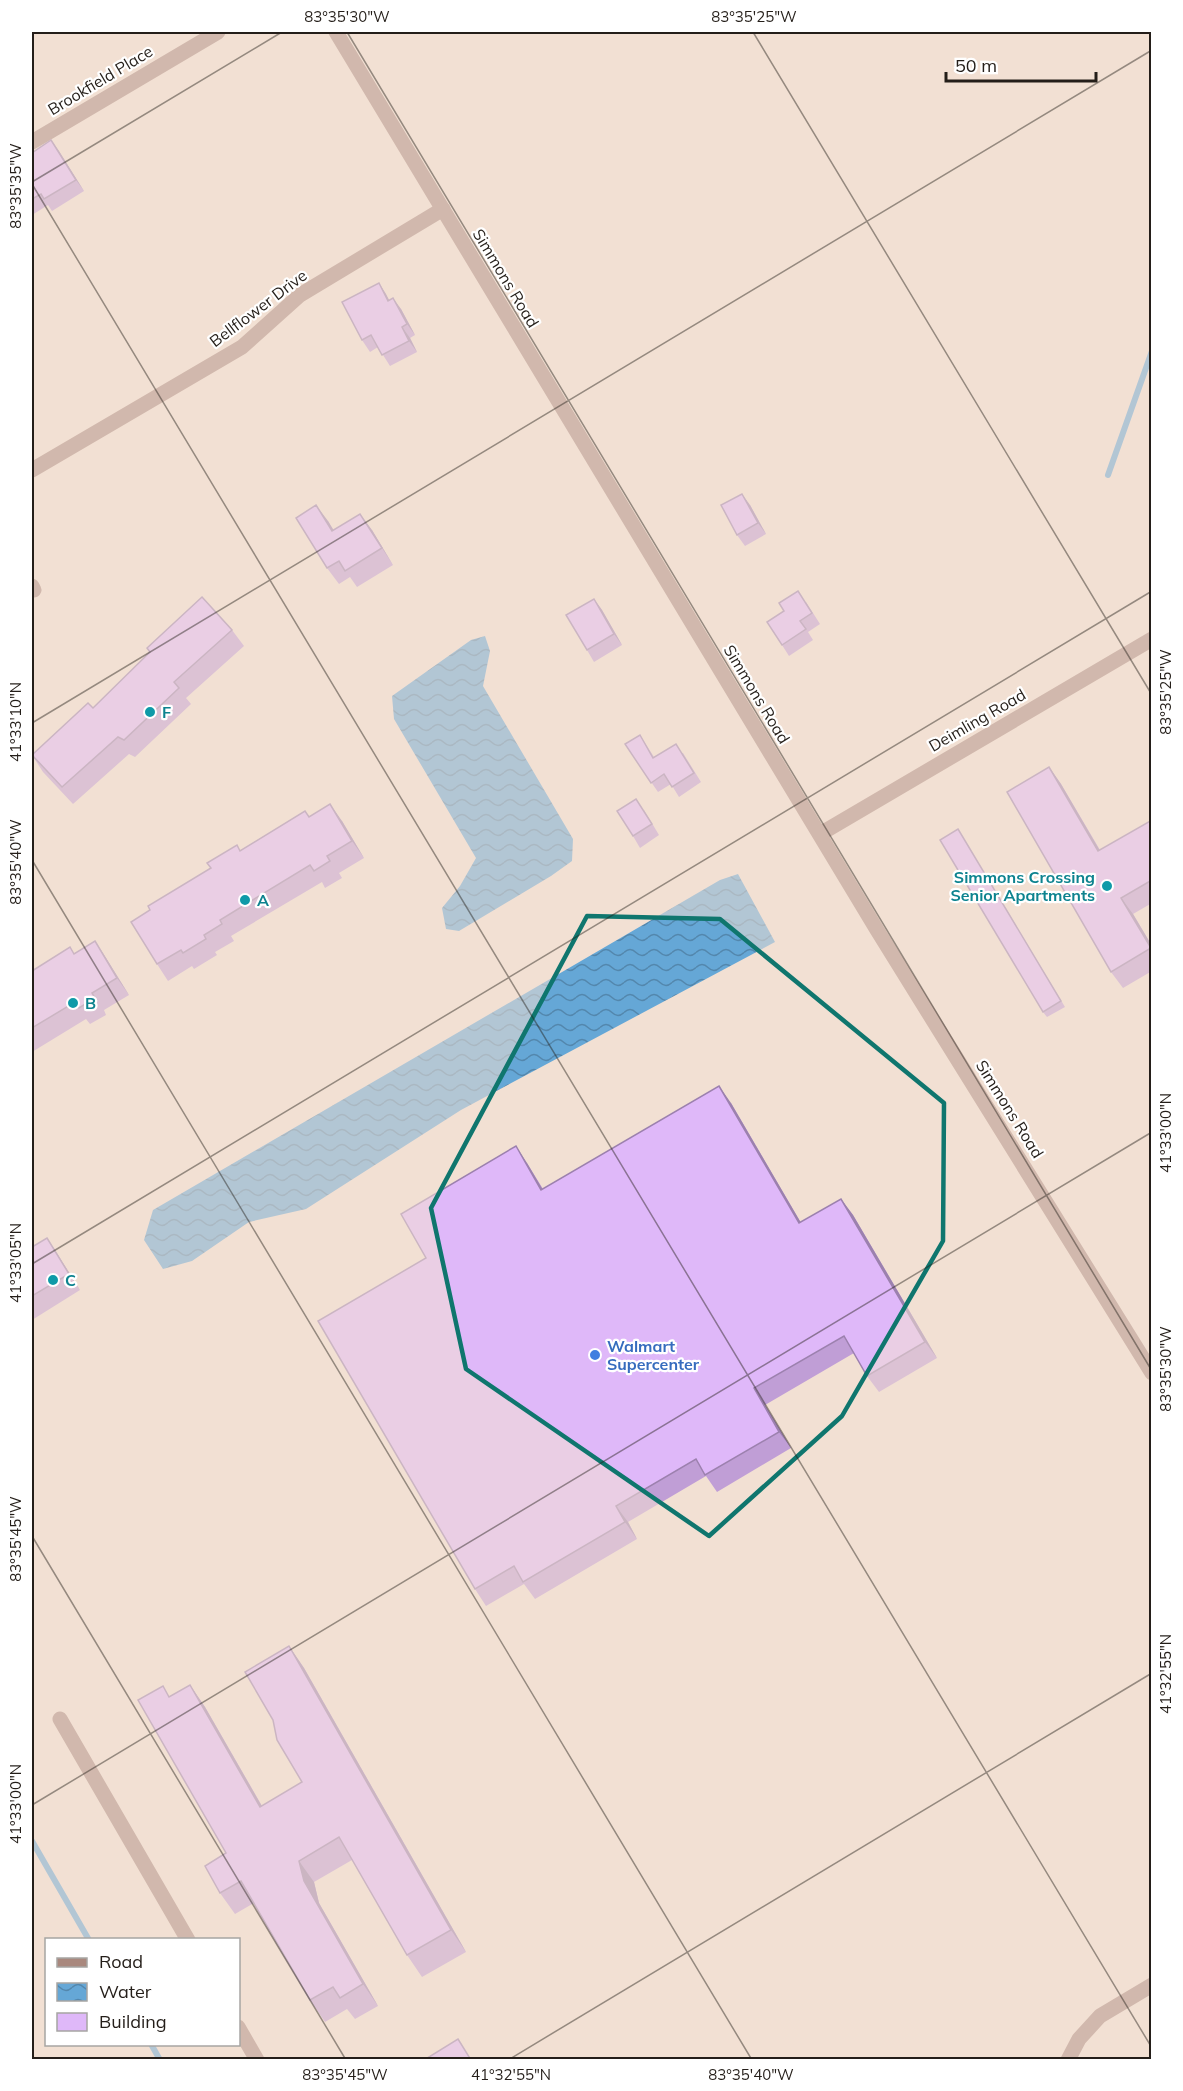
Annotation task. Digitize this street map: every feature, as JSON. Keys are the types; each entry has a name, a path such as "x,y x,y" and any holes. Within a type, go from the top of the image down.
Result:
{"street":[{"name":"Brookfield Place","path":"32,142 218,32"},
{"name":"Simmons Road","path":"336,32 820,834 1152,1373"},
{"name":"Bellflower Drive","path":"32,470 242,346 300,295 443,209"},
{"name":"Deimling Road","path":"820,834 1152,639"},
{"path":"60,1719 187,1938"},
{"path":"1068,2060 1078,2039 1100,2016 1152,1985"},
{"path":"240,2030 257,2060"}],"highlighted area":[{"path":"587,916 720,919 944,1103 943,1241 842,1416 709,1536 466,1369 431,1208"}],"water":[{"path":"485,636 490,651 483,686 573,839 572,861 459,931 446,929 442,908 460,886 476,858 394,719 392,696 471,640"},
{"path":"738,874 775,942 461,1110 306,1209 249,1222 192,1261 163,1269 144,1240 153,1210 720,880"}],"building":[{"path":"51,140 76,180 44,199 41,194 32,199 32,153"},
{"path":"379,283 388,301 393,298 407,324 402,327 409,341 382,355 371,335 362,340 342,302"},
{"path":"742,494 758,523 737,535 721,505"},
{"path":"316,505 332,531 360,514 382,548 345,571 339,561 327,568 296,518"},
{"path":"798,591 812,613 800,621 806,629 782,645 767,622 784,611 779,603"},
{"path":"202,597 232,630 174,682 179,688 124,740 118,737 62,787 32,755 88,703 93,708 150,652 147,648"},
{"path":"594,599 614,634 587,650 566,615"},
{"path":"640,735 653,758 676,744 694,773 672,787 664,774 651,783 625,744"},
{"name":"Simmons Crossing Senior Apartments","path":"1049,767 1098,851 1152,820 1152,880 1121,898 1151,948 1111,972 1007,792"},
{"path":"636,799 652,824 633,836 617,811"},
{"path":"330,804 352,841 327,856 330,861 314,871 310,865 220,920 222,924 204,935 206,939 183,953 181,950 157,964 131,922 150,910 148,906 211,868 207,863 237,845 240,851 305,811 309,817"},
{"path":"958,829 1061,1001 1043,1012 940,840"},
{"path":"95,941 117,978 92,993 95,998 79,1008 75,1002 32,1028 32,971 70,947 74,954"},
{"name":"Walmart Supercenter","path":"719,1086 799,1223 841,1199 925,1342 867,1376 844,1336 754,1388 779,1432 705,1475 696,1459 616,1506 625,1522 523,1582 514,1566 475,1589 318,1321 426,1258 401,1214 516,1146 541,1190"},
{"path":"47,1238 69,1274 32,1296 32,1247"},
{"path":"289,1646 451,1930 407,1955 339,1837 299,1861 304,1881 363,1984 340,1998 333,1987 310,2000 241,1881 220,1893 205,1866 226,1853 138,1700 163,1686 169,1697 190,1685 260,1807 302,1782 277,1740 273,1720 245,1672"},
{"path":"458,2039 471,2060 424,2060"}],"waterway":[{"path":"1108,475 1152,351"},
{"path":"32,1841 88,1938"},
{"path":"152,2046 160,2060"}],"place":[{"name":"F","path":"150,712"},
{"name":"Simmons Crossing Senior Apartments","path":"1107,886"},
{"name":"A","path":"245,900"},
{"name":"B","path":"73,1003"},
{"name":"C","path":"53,1280"},
{"name":"Walmart Supercenter","path":"595,1355"}]}
